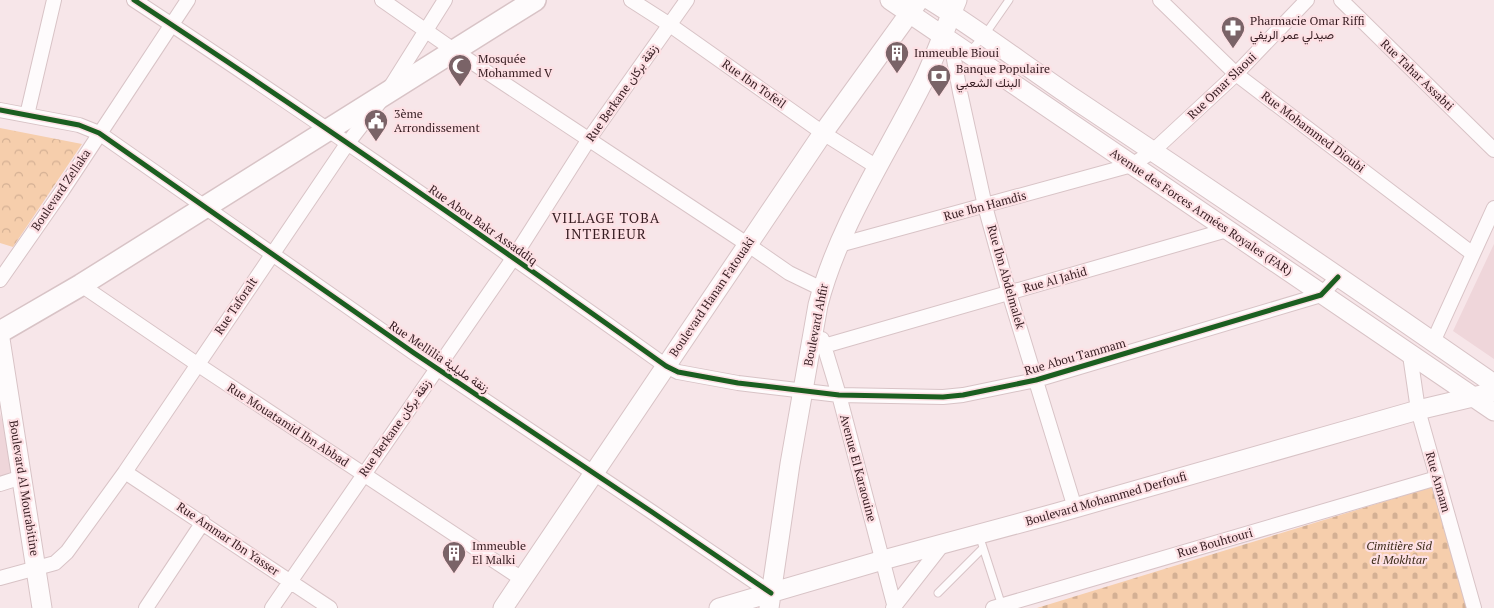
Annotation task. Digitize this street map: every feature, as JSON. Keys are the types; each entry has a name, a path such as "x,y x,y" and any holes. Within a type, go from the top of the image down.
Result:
{"main road":[{"path":"0,332 81,285 535,0"}],"street":[{"path":"27,115 54,0"},
{"name":"Rue Abou Bakr Assaddiq","path":"134,0 328,129 347,144 514,257 666,366 678,372 738,383 803,391"},
{"name":"Boulevard Zellaka","path":"0,280 62,191 188,0"},
{"path":"382,0 455,51 789,273 822,288"},
{"name":"Rue Taforalt","path":"0,578 55,562 62,558 125,472 347,144 386,94 445,0"},
{"name":"Rue Ibn Tofeil","path":"631,0 877,167"},
{"name":"Rue Berkane زنقة بركان","path":"272,608 514,257 590,140 687,0"},
{"name":"Avenue des Forces Armées Royales (FAR)","path":"890,0 914,6 947,40 967,54 1494,411"},
{"name":"Avenue des Forces Armées Royales (FAR)","path":"930,0 954,7 984,36 1040,76 1494,384"},
{"name":"Rue Mohammed Dioubi","path":"1160,0 1236,74 1473,254"},
{"name":"Rue Omar Slaoui","path":"1132,165 1153,152 1236,74 1307,0"},
{"name":"Rue Tahar Assabti","path":"1341,0 1494,150"},
{"name":"Boulevard Hanan Fatouaki","path":"503,608 823,132 914,6"},
{"name":"Boulevard Ahfir","path":"770,601 790,464 815,318 822,288 849,221 924,79 947,40 954,7"},
{"name":"Rue Ibn Abdelmalek","path":"947,40 985,206 1009,293 1075,508"},
{"name":"Rue Mellilia زنقة مليلية","path":"0,110 79,125 99,133 204,208 437,368 652,512 770,601"},
{"name":"Rue Ibn Hamdis","path":"839,245 1132,165"},
{"path":"1433,342 1494,208"},
{"name":"Rue Al Jahid","path":"824,346 1227,230"},
{"path":"1322,295 1338,277"},
{"name":"Rue Mouatamid Ibn Abbad","path":"81,285 522,579"},
{"name":"Rue Abou Tammam","path":"803,391 839,395 943,397 964,395 1036,380 1322,295"},
{"name":"Avenue El Karaouine","path":"815,318 839,395 894,607"},
{"name":"Boulevard Al Mourabitine","path":"0,339 42,608"},
{"name":"Rue Annam","path":"1410,355 1418,410 1474,608"},
{"name":"Boulevard Mohammed Derfoufi","path":"719,608 770,601 883,560 943,544 980,541 1075,508 1418,410 1494,392"},
{"name":"Rue Ammar Ibn Yasser","path":"125,472 330,608"},
{"path":"0,484 22,477"},
{"name":"Rue Bouhtouri","path":"997,607 1437,478"},
{"path":"146,608 203,522"},
{"path":"894,607 943,544"}],"lane":[{"path":"967,54 984,36 1010,0"},
{"path":"980,541 997,607"},
{"path":"938,592 980,541"}],"shaded area":[{"path":"1494,244 1494,359 1453,331"},
{"path":"0,413 17,475 0,480"}],"green space":[{"path":"0,128 82,144 13,247 0,243"},
{"name":"Cimitière Sid el Mokhtar","path":"1438,485 1474,608 1037,608"}],"cycle path":[{"path":"134,0 335,135 666,366 678,372 738,383 839,395 943,397 963,395 1036,380 1321,295 1338,277"},
{"path":"0,110 79,125 99,133 414,353 771,593"}],"place":[{"name":"Pharmacie Omar Riffi صيدلي عمر الريفي","path":"1233,49"},
{"name":"Immeuble Bioui","path":"897,74"},
{"name":"Mosquée Mohammed V","path":"460,87"},
{"name":"Banque Populaire البنك الشعبي","path":"939,97"},
{"name":"3ème Arrondissement","path":"376,142"},
{"name":"Immeuble El Malki","path":"454,574"}],"district":[{"name":"VILLAGE TOBA INTERIEUR","path":"606,226"}]}
